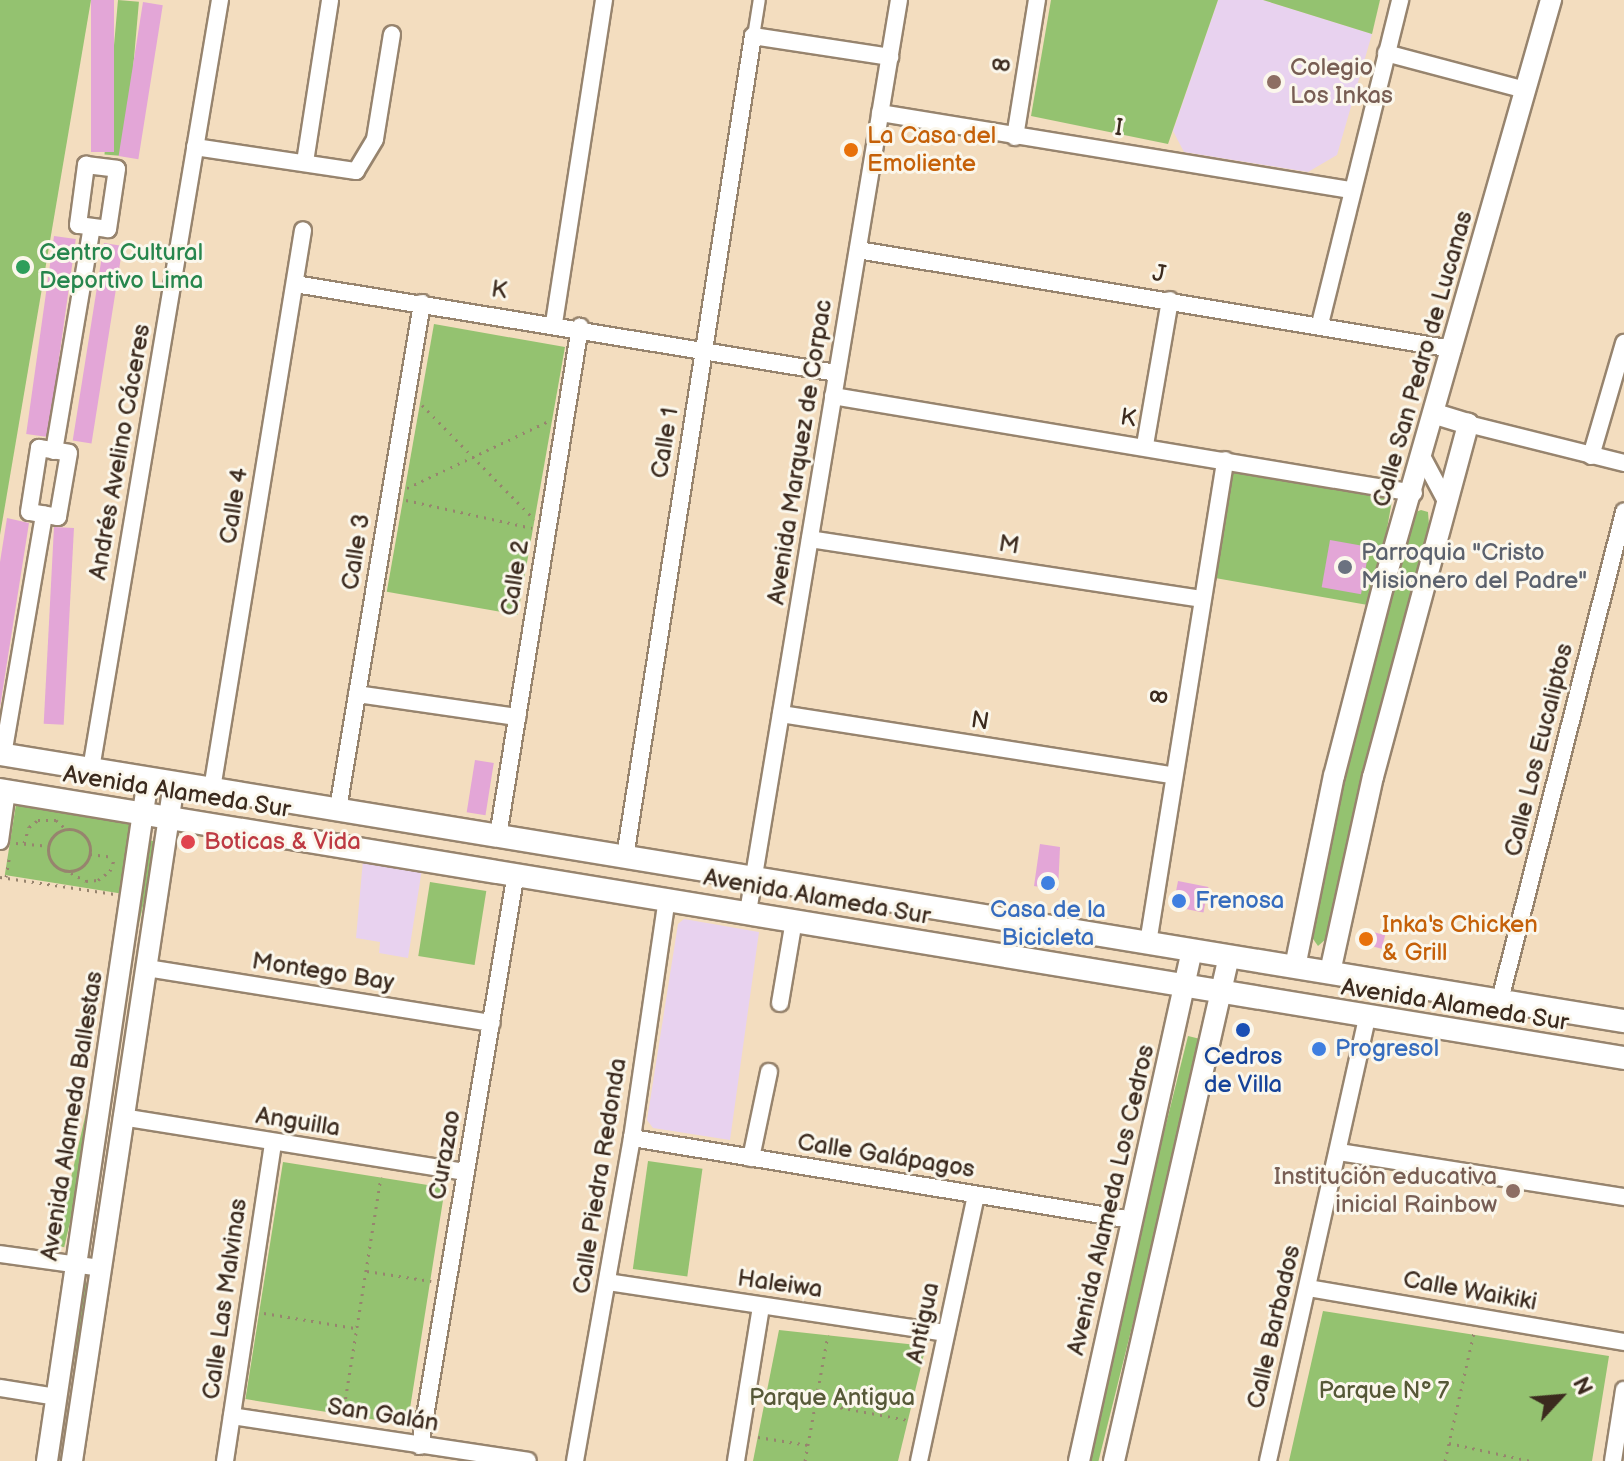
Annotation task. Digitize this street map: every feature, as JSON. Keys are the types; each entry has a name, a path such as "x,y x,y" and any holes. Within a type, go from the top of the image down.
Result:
{"main road":[{"name":"Avenida Alameda Sur","path":"1,754 1624,1021"},
{"name":"Avenida Alameda Sur","path":"4,791 1624,1058"}],"street":[{"name":"Andrés Avelino Cáceres","path":"91,769 220,0"},
{"path":"305,162 330,0"},
{"path":"554,323 604,0"},
{"path":"759,0 753,36 890,57"},
{"name":"Avenida Marquez de Corpac","path":"748,912 899,0"},
{"name":"8","path":"1015,137 1037,0"},
{"path":"1320,324 1400,0"},
{"name":"Calle San Pedro de Lucanas","path":"1295,967 1334,776 1383,587 1414,493 1551,0"},
{"path":"195,147 356,171 375,139 392,34"},
{"name":"Calle 1","path":"625,857 753,36"},
{"path":"1386,53 1525,90"},
{"name":"I","path":"880,113 1351,190"},
{"path":"54,451 92,227"},
{"name":"Calle 4","path":"212,789 303,230"},
{"name":"J","path":"858,250 1320,324 1453,349"},
{"name":"K","path":"295,284 580,327 837,373"},
{"path":"1145,445 1170,300"},
{"name":"Calle 3","path":"338,809 422,303"},
{"name":"Calle 2","path":"498,836 580,327"},
{"path":"1591,456 1624,343"},
{"name":"K","path":"833,396 1145,445 1414,493"},
{"path":"1435,414 1624,463"},
{"path":"1330,972 1373,777 1468,424"},
{"path":"39,448 69,453 58,517 44,514 29,512 39,448"},
{"path":"1423,458 1446,501"},
{"name":"8","path":"1148,943 1171,775 1225,460"},
{"name":"Calle Los Eucaliptos","path":"1500,1000 1624,512"},
{"path":"1,754 44,514"},
{"name":"M","path":"810,539 1201,599"},
{"path":"357,694 517,717"},
{"name":"N","path":"781,714 1171,775"},
{"name":"Avenida Alameda Ballestas","path":"47,1461 148,779"},
{"name":"Avenida Alameda Ballestas","path":"72,1461 174,783"},
{"path":"4,791 6,841"},
{"name":"Curazao","path":"420,1446 516,873"},
{"name":"Calle Piedra Redonda","path":"575,1461 632,1138 667,898"},
{"path":"780,1003 794,920"},
{"name":"Avenida Alameda Los Cedros","path":"1079,1461 1192,950"},
{"path":"1114,1461 1229,956"},
{"name":"Montego Bay","path":"147,968 492,1023"},
{"name":"Calle Barbados","path":"1268,1461 1367,1017"},
{"path":"751,1158 769,1072"},
{"name":"Anguilla","path":"122,1117 466,1172"},
{"name":"Calle Galápagos","path":"632,1138 1132,1220"},
{"name":"Calle Las Malvinas","path":"225,1461 273,1143"},
{"path":"1339,1152 1624,1197"},
{"name":"Antigua","path":"919,1461 976,1196"},
{"path":"0,1254 101,1268"},
{"name":"Haleiwa","path":"608,1282 945,1333"},
{"name":"Calle Waikiki","path":"1308,1288 1624,1342"},
{"path":"736,1461 761,1306"},
{"path":"0,1388 57,1397"},
{"path":"1613,1461 1624,1390"},
{"name":"San Galán","path":"232,1416 528,1461"}],"path":[{"path":"408,390 547,532"},
{"path":"390,496 566,413"},
{"path":"390,496 547,532"},
{"path":"24,843 29,827 38,820 56,820 65,828 83,833 90,854 83,866 70,871"},
{"path":"6,877 6,841 15,828"},
{"path":"48,846 65,828"},
{"path":"6,841 48,846"},
{"path":"48,846 51,862 86,881 98,880 110,871 115,857"},
{"path":"90,854 126,859"},
{"path":"0,877 120,894 122,882"},
{"path":"343,1414 381,1177"},
{"path":"366,1270 431,1281"},
{"path":"260,1312 357,1328"},
{"path":"1445,1461 1477,1317"},
{"path":"805,1461 828,1335"},
{"path":"816,1403 908,1420"},
{"path":"758,1437 808,1445"},
{"path":"1449,1443 1531,1461"}],"shaded area":[{"name":"Colegio Los Inkas","path":"1218,0 1263,0 1372,34 1337,155 1308,172 1184,152 1173,131"},
{"path":"363,860 422,869 408,958 379,953 380,942 356,938"},
{"path":"684,919 759,932 730,1140 653,1128 647,1120 678,924"}],"green space":[{"name":"Centro Cultural Deportivo Lima","path":"0,0 91,0 0,535"},
{"path":"118,0 139,2 125,156 104,154"},
{"path":"1051,0 1218,0 1168,144 1031,116"},
{"path":"1263,0 1380,0 1372,34"},
{"path":"434,324 565,347 518,615 387,592"},
{"path":"1230,469 1392,498 1373,606 1211,577"},
{"path":"1421,510 1428,512 1429,525 1326,939 1318,946 1311,936 1353,730 1413,513"},
{"path":"17,798 135,817 122,894 5,875"},
{"path":"149,840 158,842 64,1247 55,1245"},
{"path":"430,882 486,891 475,965 418,956"},
{"path":"1188,1036 1204,1040 1099,1461 1083,1459"},
{"path":"648,1161 702,1169 687,1277 633,1269"},
{"path":"283,1162 445,1188 407,1425 245,1399"},
{"path":"83,1283 92,1284 73,1461 64,1461"},
{"name":"Parque N° 7","path":"1323,1311 1609,1356 1592,1461 1289,1461"},
{"name":"Parque Antigua","path":"779,1330 926,1346 898,1461 753,1461"}],"building":[{"path":"91,0 114,0 114,152 91,152"},
{"path":"143,2 163,5 138,159 119,156"},
{"path":"54,236 76,239 48,437 26,434"},
{"path":"104,243 123,246 91,444 73,441"},
{"path":"7,518 29,523 0,707 0,562"},
{"path":"54,527 74,528 64,725 44,724"},
{"name":"Parroquia \"Cristo Misionero del Padre\"","path":"1330,540 1369,547 1361,594 1322,587"},
{"path":"475,760 494,763 485,815 467,812"},
{"path":"1040,844 1060,847 1058,890 1034,886"},
{"path":"1178,881 1208,887 1203,912 1173,907"},
{"path":"1362,929 1385,935 1382,949 1358,943"}],"place":[{"name":"Colegio Los Inkas","path":"1274,82"},
{"name":"La Casa del Emoliente","path":"851,150"},
{"name":"Centro Cultural Deportivo Lima","path":"23,267"},
{"name":"Parroquia \"Cristo Misionero del Padre\"","path":"1345,567"},
{"name":"Boticas & Vida","path":"188,842"},
{"name":"Casa de la Bicicleta","path":"1048,883"},
{"name":"Frenosa","path":"1179,901"},
{"name":"Inka's Chicken & Grill","path":"1366,939"},
{"name":"Cedros de Villa","path":"1243,1030"},
{"name":"Progresol","path":"1319,1049"},
{"name":"Institución educativa inicial Rainbow","path":"1513,1191"}]}
